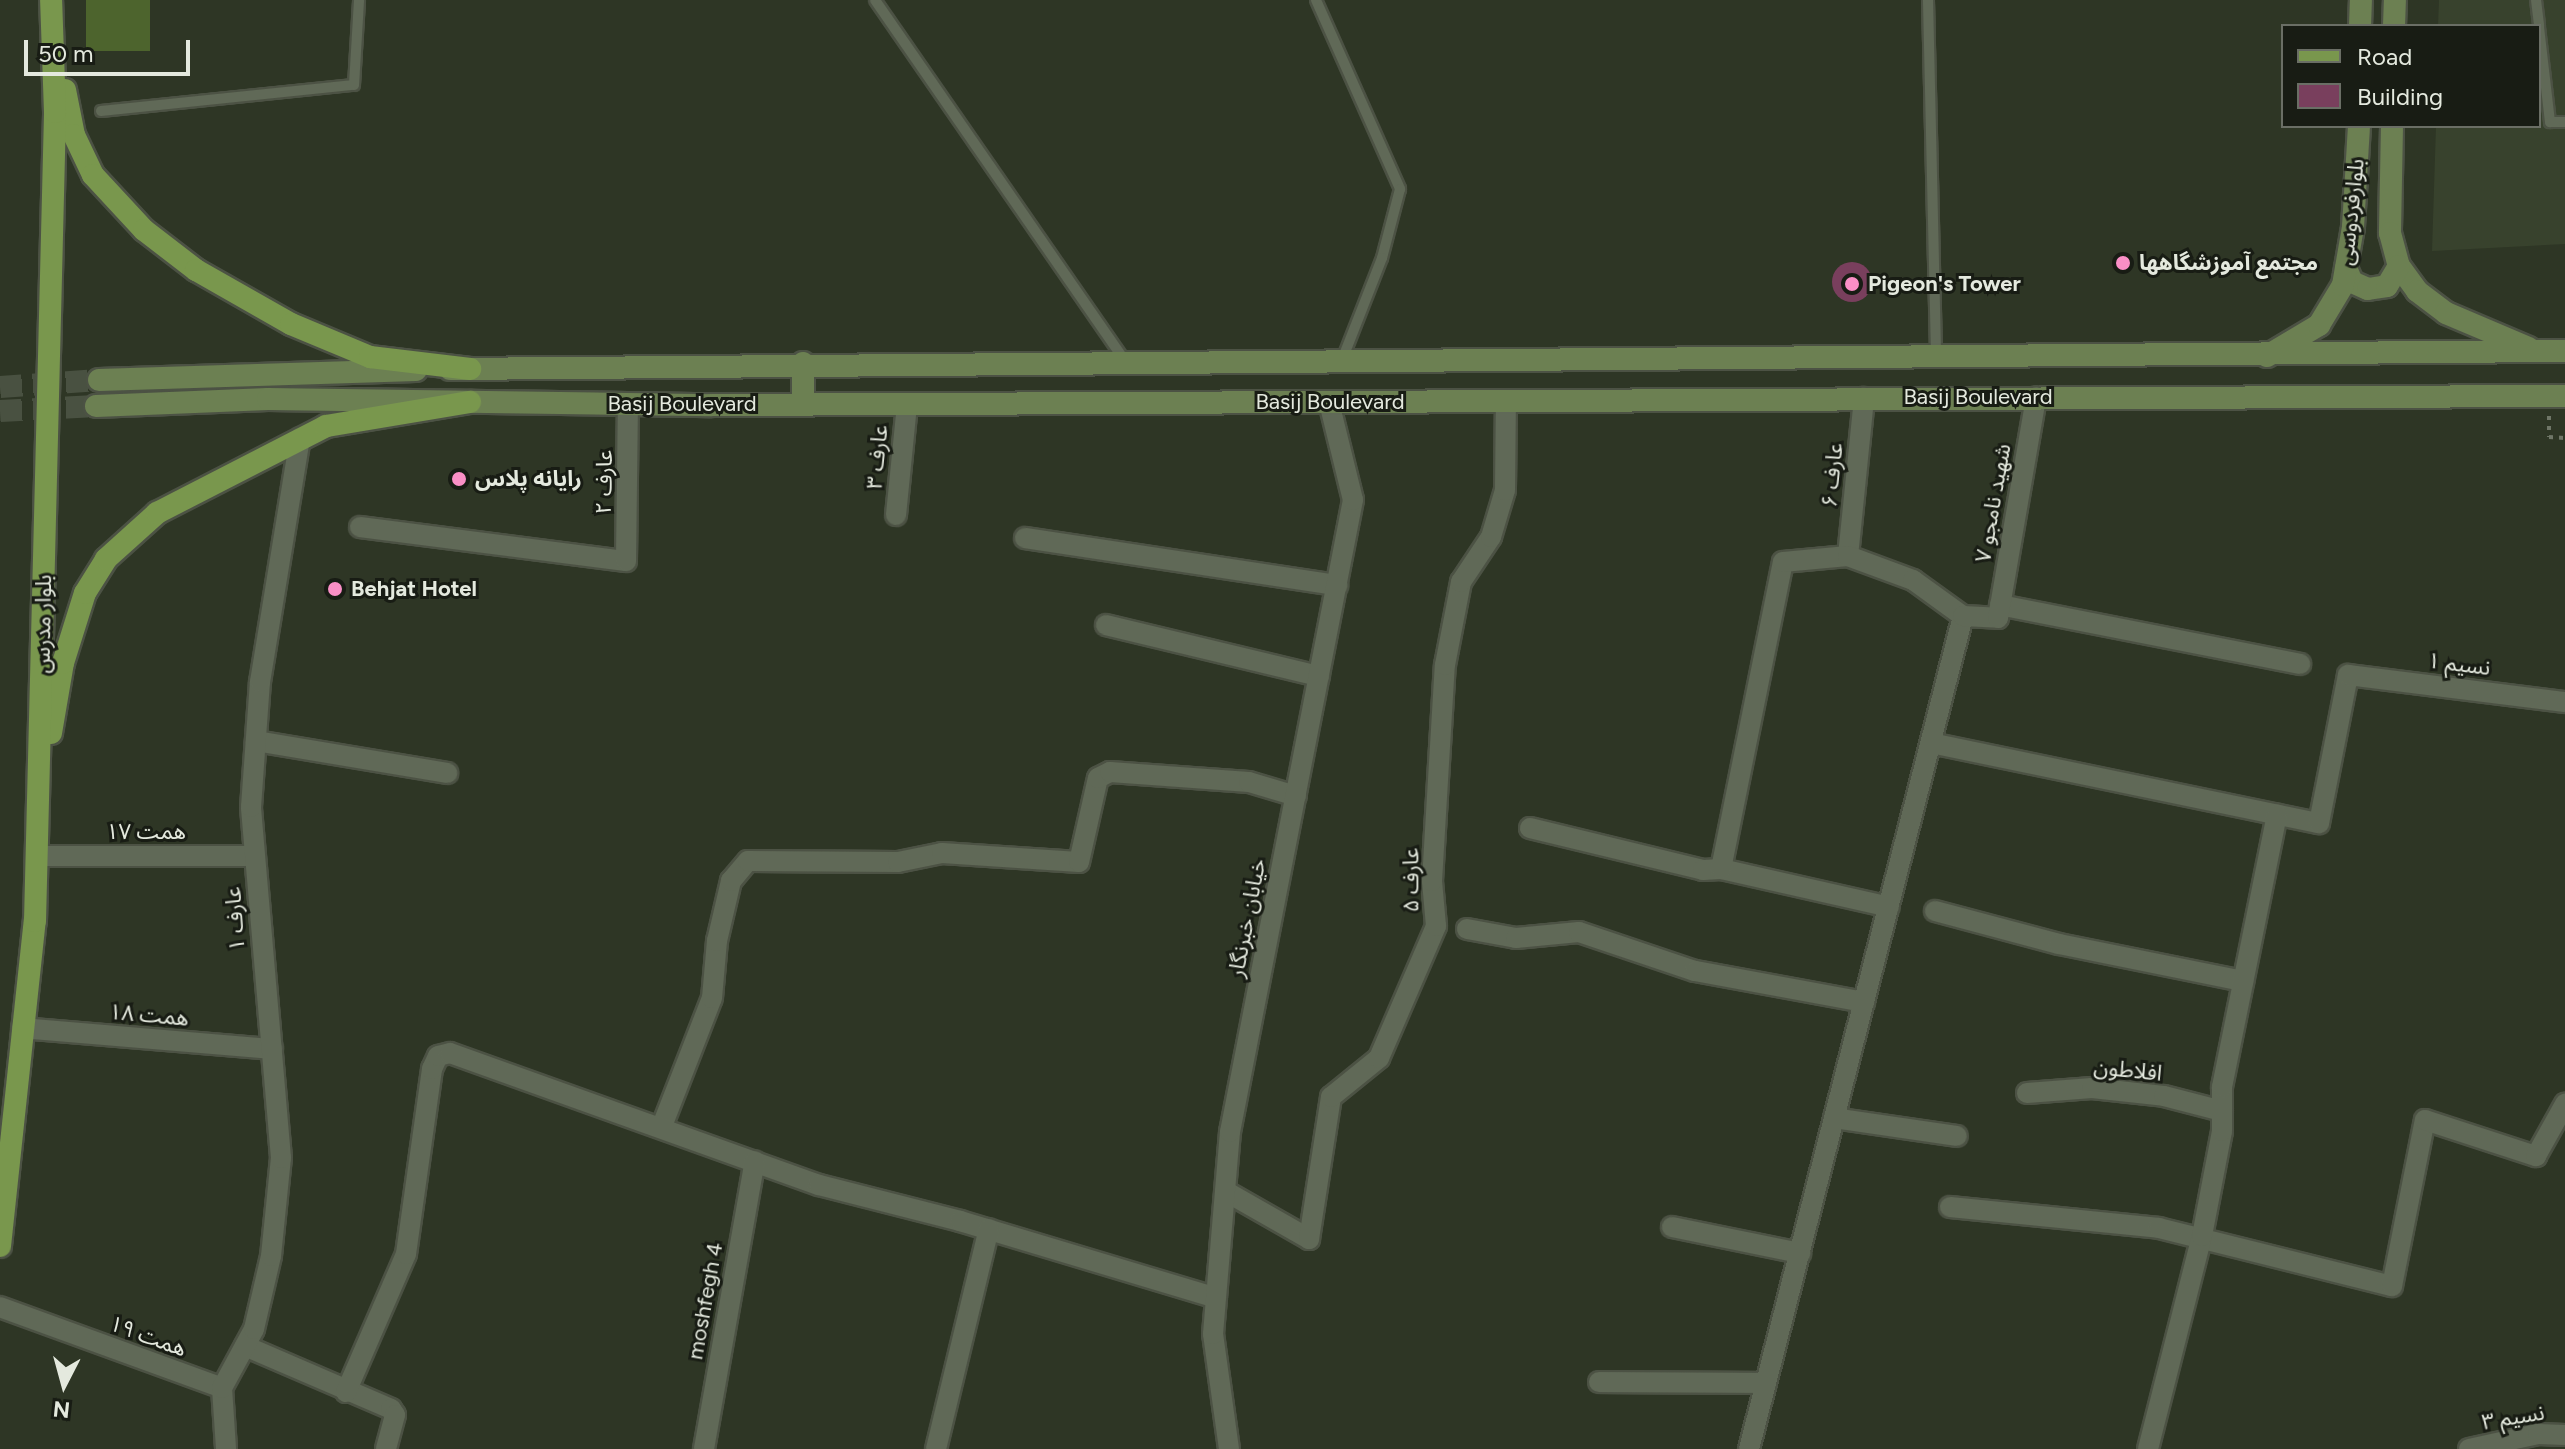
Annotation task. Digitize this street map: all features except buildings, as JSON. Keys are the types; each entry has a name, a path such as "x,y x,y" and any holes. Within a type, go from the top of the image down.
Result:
{"main road":[{"path":"2360,24 2361,0"},
{"path":"2394,24 2395,0"},
{"path":"51,7 74,135 93,175 144,230 196,270 291,324 370,357 470,369"},
{"name":"بلوار مدرس","path":"0,1246 35,921 55,112 51,7"},
{"name":"بلوارفردوسی","path":"2266,357 2319,325 2343,285 2359,128"},
{"name":"بلوارفردوسی","path":"2392,128 2390,233 2399,266 2417,291 2446,313 2537,352"},
{"path":"2346,268 2352,282 2368,289 2387,286 2399,266"},
{"name":"Basij Boulevard","path":"99,380 803,363 2266,357 2565,351"},
{"path":"803,363 803,405"},
{"name":"Basij Boulevard","path":"96,406 268,399 803,405 2565,396"},
{"path":"38,805 63,663 85,593 106,559 157,513 326,426 470,402"}],"street":[{"name":"شهید نامجو ۷","path":"1999,611 2036,397"},
{"name":"عارف ۶","path":"1848,556 1864,398"},
{"name":"عارف ۵","path":"1225,1191 1309,1239 1331,1097 1379,1058 1436,926 1432,881 1445,665 1461,582 1491,537 1505,490 1506,401"},
{"name":"خیابان خبرنگار","path":"1229,1449 1213,1334 1230,1132 1353,500 1329,402"},
{"name":"عارف ۳","path":"896,515 907,404"},
{"name":"عارف ۲","path":"360,527 626,561 628,405"},
{"name":"عارف ۱","path":"222,1388 254,1329 271,1256 281,1158 255,856 256,741 260,682 300,438"},
{"path":"1025,538 1337,585"},
{"path":"1721,869 1783,562 1848,556 1913,580 1963,616 1999,611 2300,664"},
{"path":"1749,1449 1963,616"},
{"path":"1106,625 1319,676"},
{"name":"نسیم ۱","path":"2277,814 2319,823 2348,675 2565,702"},
{"path":"256,741 447,773"},
{"path":"1931,743 2277,814 2243,981 2202,1236 2148,1449"},
{"path":"662,1126 712,998 717,941 731,881 748,861 898,862 942,853 1079,862 1098,778 1110,772 1249,782 1296,796"},
{"path":"1530,828 1703,870 1721,869 1889,907"},
{"name":"همت ۱۷","path":"37,856 255,856"},
{"path":"1935,911 2243,981"},
{"path":"1467,929 1516,938 1579,932 1695,971 1864,1002"},
{"name":"همت ۱۸","path":"22,1028 272,1049"},
{"path":"346,1392 406,1254 432,1069 438,1056 450,1053 662,1126 819,1185 989,1229 1216,1298"},
{"name":"افلاطون","path":"2027,1093 2092,1088 2164,1096 2222,1111"},
{"path":"1950,1207 2202,1236 2392,1286 2425,1120 2536,1156 2565,1104"},
{"path":"1834,1118 1957,1136"},
{"name":"moshfegh 4","path":"704,1449 755,1161"},
{"path":"1672,1227 1800,1253"},
{"path":"936,1449 989,1229"},
{"name":"همت ۱۹","path":"0,1307 222,1388"},
{"path":"245,1346 391,1409 395,1415 386,1449"},
{"path":"1599,1382 1766,1383"},
{"path":"222,1388 226,1449"},
{"name":"نسیم ۳","path":"2469,1449 2538,1434 2565,1435"}],"lane":[{"path":"101,111 354,85 359,0"},
{"path":"875,0 1124,360"},
{"path":"1316,0 1400,189 1382,258 1342,360"},
{"path":"1928,0 1936,356"},
{"path":"2536,0 2539,24"},
{"path":"2541,44 2550,122 2565,122"}],"path":[{"path":"2549,437 2565,438"}],"shaded area":[{"path":"2439,0 2565,0 2565,244 2432,251 2436,128 2541,128 2541,24 2438,24"}],"green space":[{"path":"86,0 150,0 150,51 86,51"}],"tunnel":[{"path":"0,387 99,380"},
{"path":"0,411 96,406"}],"place":[{"name":"مجتمع آموزشگاهها","path":"2123,263"},
{"name":"Pigeon's Tower","path":"1852,284"},
{"name":"رایانه پلاس","path":"459,479"},
{"name":"Behjat Hotel","path":"335,589"}]}
